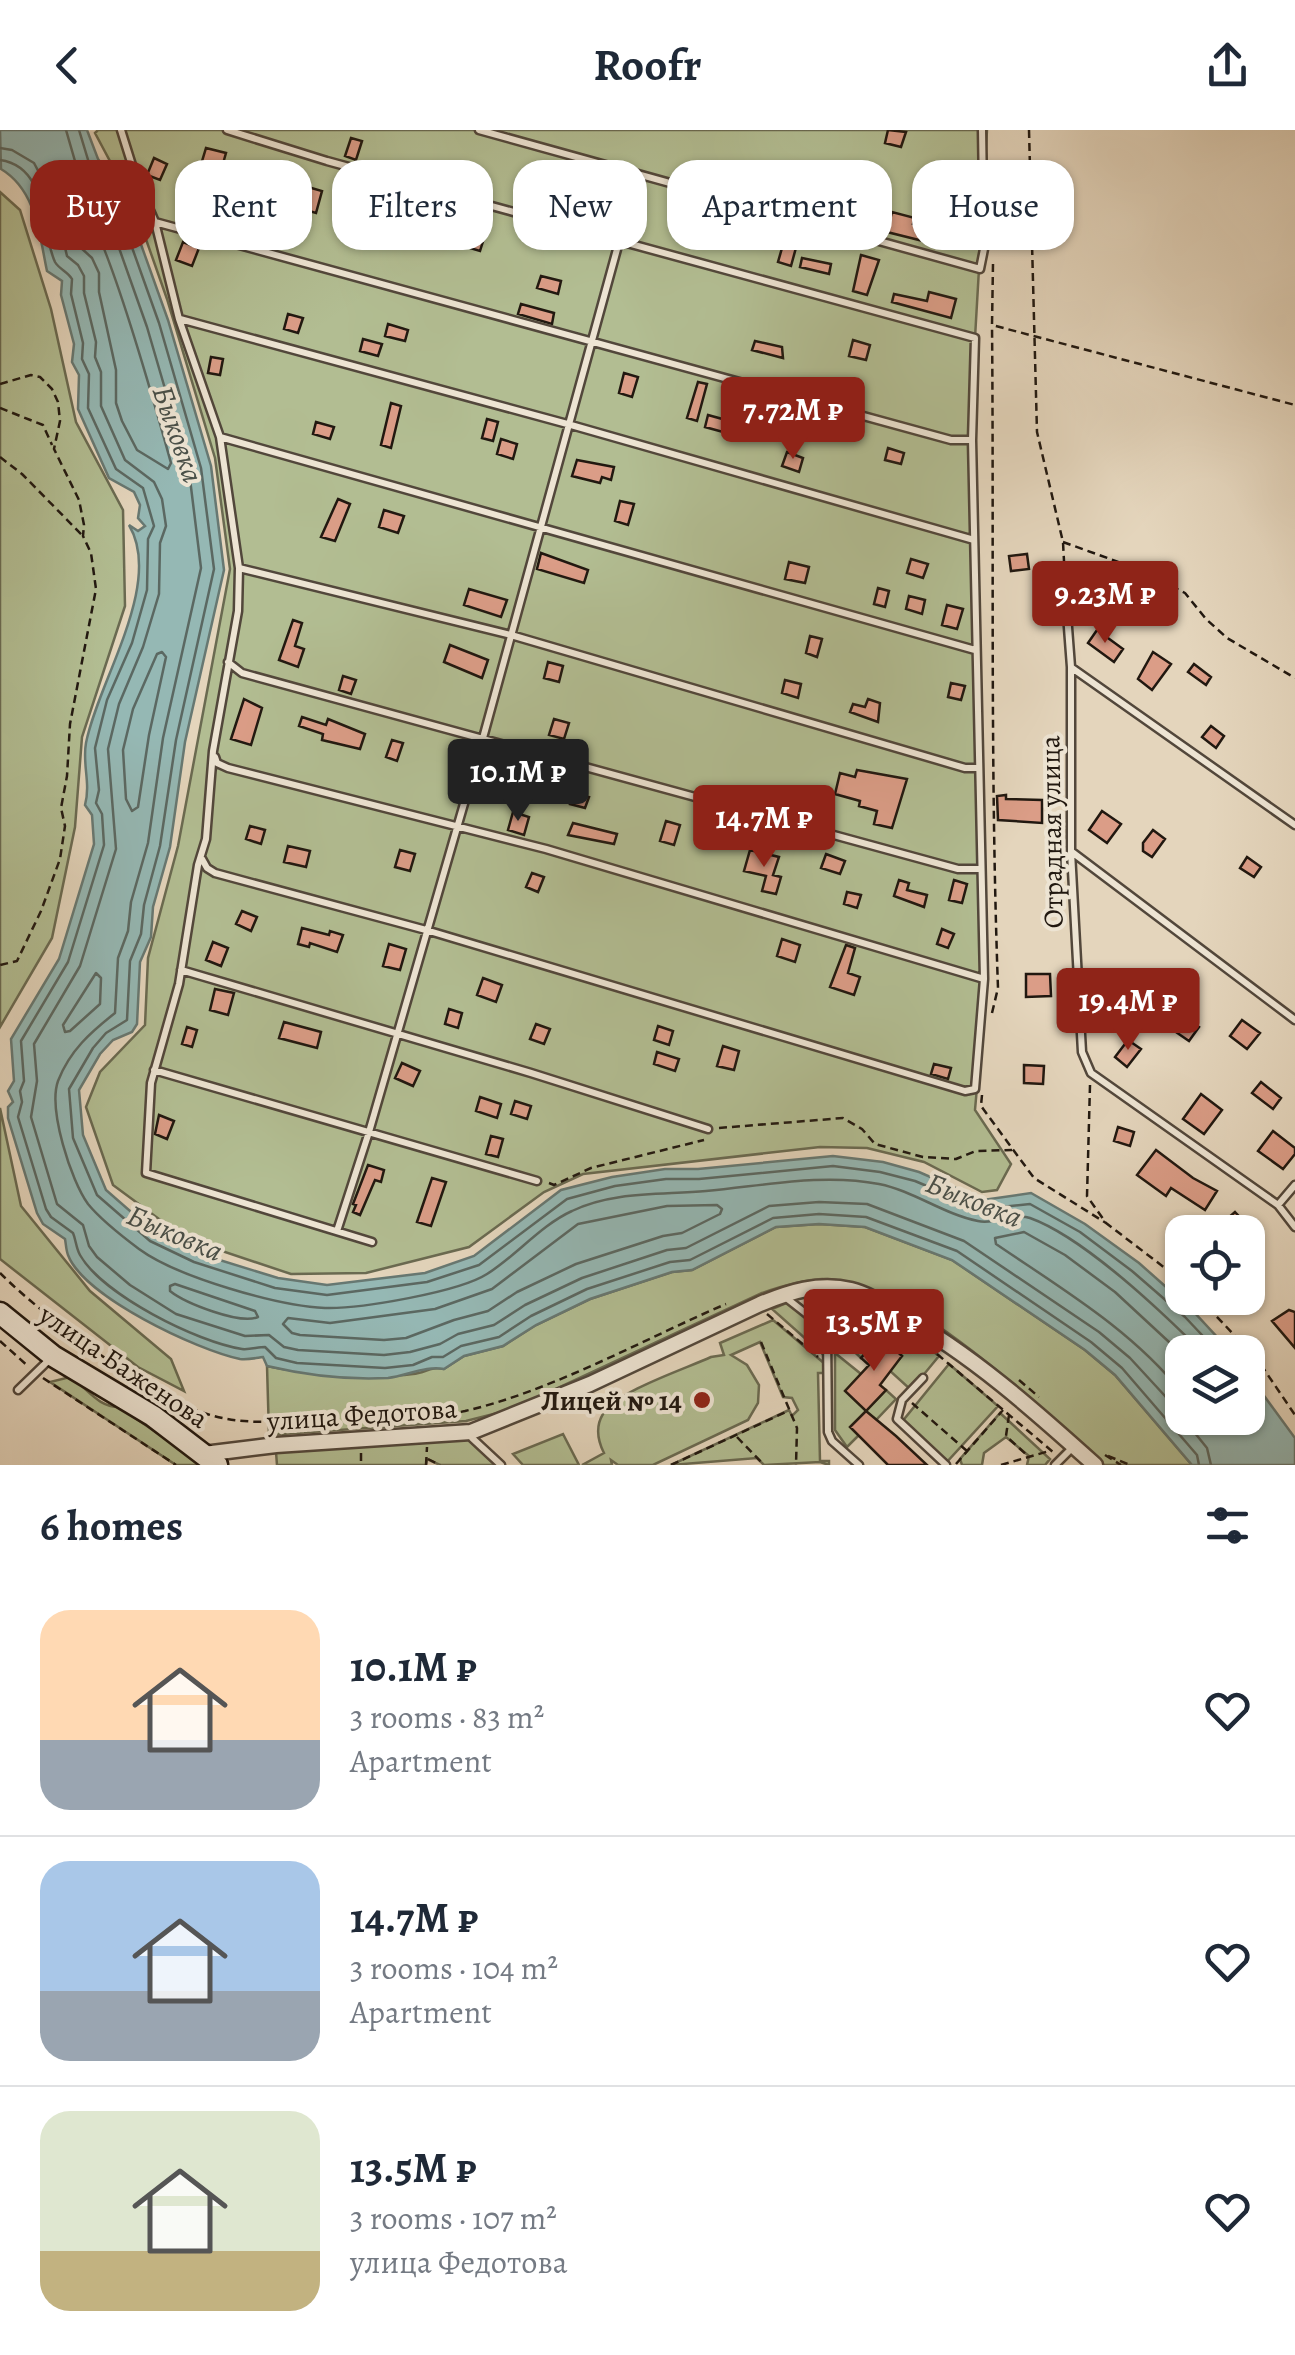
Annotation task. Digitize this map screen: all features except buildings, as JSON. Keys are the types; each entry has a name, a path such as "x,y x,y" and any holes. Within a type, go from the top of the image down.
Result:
{"street":[{"name":"улица Федотова","path":"211,1460 276,1445 471,1432 786,1298 834,1288 872,1298 956,1349 1074,1446 1096,1458"},
{"name":"улица Баженова","path":"0,1312 53,1356 136,1405 211,1460"}],"lane":[{"path":"121,130 136,178 156,222 180,319 220,437 239,568 238,612 213,751 212,798 182,970 154,1070 146,1173 372,1242"},
{"path":"227,130 513,212"},
{"path":"479,130 980,269 984,249 982,130"},
{"path":"156,222 951,440 972,440"},
{"path":"337,1231 483,738 617,250"},
{"path":"202,859 215,873 426,930 965,1091 975,1089 984,979 972,440 976,338 647,250"},
{"path":"180,319 974,540"},
{"path":"220,437 976,650"},
{"path":"239,568 512,635 965,768 978,768"},
{"name":"Отрадная улица","path":"1065,588 1071,667 1071,852 1082,1052 1091,1073"},
{"path":"228,662 242,673 958,869 981,869"},
{"path":"1071,667 1295,825"},
{"path":"213,751 217,763 228,768 546,849 984,979"},
{"path":"1071,852 1295,1020"},
{"path":"182,970 708,1129"},
{"path":"154,1070 537,1181"},
{"path":"1091,1073 1278,1204 1295,1227"},
{"path":"1278,1204 1295,1186"},
{"path":"786,1298 823,1332 828,1432 832,1441 859,1465"},
{"path":"825,1344 832,1326 872,1298"},
{"path":"18,1390 53,1356"},
{"path":"923,1378 905,1397 897,1419 946,1465"},
{"path":"471,1432 472,1438 501,1465"},
{"path":"1058,1462 1074,1446"}],"path":[{"path":"1029,130 1038,432 1063,542 1065,588"},
{"path":"990,1024 998,988 992,807 992,264"},
{"path":"992,325 1295,405"},
{"path":"0,384 31,376 40,377 52,388 60,422 54,448"},
{"path":"0,408 43,425 79,500 83,536"},
{"path":"0,457 83,536 91,553 96,589 68,734 60,860 41,912 17,960 0,966"},
{"path":"1063,542 1138,568 1185,593 1227,638 1295,678"},
{"path":"1091,1073 1087,1196 1106,1222"},
{"path":"984,1082 981,1106 1034,1178 1106,1222 1165,1269"},
{"path":"537,1181 554,1184 590,1168 704,1140 708,1129 843,1118 862,1128 874,1144 923,1158 956,1160 976,1151 1014,1150"},
{"path":"0,1274 101,1355 179,1402 205,1414 241,1422 464,1411 543,1385 736,1300"},
{"path":"765,1312 786,1298"},
{"path":"1216,1315 1257,1359 1295,1414"},
{"path":"0,1341 35,1373 176,1465"},
{"path":"761,1342 796,1428 796,1465"},
{"path":"938,1356 1050,1450 1058,1462"},
{"path":"905,1397 968,1450"},
{"path":"671,1465 789,1410"},
{"path":"955,1465 1003,1410"},
{"path":"1009,1415 1006,1436 1030,1457"},
{"path":"735,1435 764,1465"},
{"path":"426,1465 428,1442"},
{"path":"361,1446 361,1465"},
{"path":"1001,1465 1050,1450"},
{"path":"427,1458 440,1465"},
{"path":"1096,1458 1130,1465"}],"green space":[{"path":"987,130 985,160 912,160 912,250 980,250 975,338 974,547 986,986 975,1110 1011,1164 997,1190 982,1192 924,1162 867,1148 820,1147 583,1174 544,1192 469,1247 366,1273 291,1274 186,1239 113,1185 86,1107 100,1072 145,1025 148,958 178,846 230,569 215,458 150,250 155,250 155,160 109,160 95,133"},
{"path":"0,192 20,210 51,309 76,422 123,510 125,606 82,737 75,827 52,938 0,1027"},
{"path":"0,1108 21,1206 90,1291 171,1359 184,1391 138,1367 0,1259"},
{"path":"776,1227 865,1227 952,1260 1085,1350 1115,1375 1192,1465 1102,1465 1009,1381 932,1322 856,1284 822,1279 762,1293 513,1409 466,1421 269,1435 267,1366 359,1376 444,1369 464,1356 503,1346 590,1299 672,1272 692,1270"},
{"path":"791,1301 805,1313 850,1314 831,1331 825,1356 772,1309"},
{"path":"870,1314 889,1317 939,1356 911,1390 889,1370 902,1356 882,1337 861,1358 845,1343"},
{"name":"Лицей № 14","path":"773,1320 825,1364 826,1373 818,1373 820,1461 829,1461 829,1465 764,1465 757,1458 671,1465 789,1410 792,1416 798,1410 792,1398 783,1397 760,1342 731,1355 747,1365 759,1385 758,1403 748,1420 653,1465 618,1465 611,1460 612,1465 582,1465 604,1453 598,1429 600,1419 611,1405 652,1381 724,1355 720,1343"},
{"path":"835,1353 861,1374 866,1411 886,1390 896,1399 876,1420 866,1412 859,1435 847,1447 835,1430"},
{"path":"949,1364 998,1406 945,1464 901,1423"},
{"path":"70,1377 99,1400 119,1407 204,1465 176,1465 50,1382"},
{"path":"1000,1413 1050,1459 1045,1465 1027,1465 1029,1456 1006,1437 984,1453 982,1465 962,1465 960,1459"},
{"path":"563,1434 579,1465 523,1465 513,1454"},
{"path":"472,1438 501,1465 440,1465 427,1459 426,1465 277,1465 276,1452"}],"water":[{"path":"0,130 87,130 99,160 30,160 30,203 22,188 1,169"},
{"name":"Быковка","path":"43,250 143,250 211,466 224,570 185,742 170,847 153,907 151,937 140,962 137,1024 132,1032 113,1040 100,1054 79,1090 83,1135 106,1190 154,1232 197,1253 278,1278 327,1285 425,1273 474,1256 561,1190 665,1169 833,1156 883,1162 919,1172 983,1200 1031,1193 1085,1224 1165,1286 1165,1315 1197,1315 1215,1335 1165,1335 1165,1433 1115,1375 1085,1350 952,1260 865,1227 776,1227 692,1270 672,1272 590,1299 503,1346 464,1356 444,1369 388,1378 312,1374 267,1366 263,1357 243,1359 221,1354 118,1304 78,1271 68,1255 65,1239 43,1224 37,1213 8,1118 8,1107 13,1102 8,1091 14,1081 11,1039 59,959 94,844 92,815 85,805 86,743 134,604 138,549 129,525 138,531 145,526 138,518 140,505 134,492 109,478 78,409 79,375 72,362 74,344 61,295 62,281 47,271"},
{"path":"1265,1397 1295,1438 1295,1465 1192,1465 1166,1435 1265,1435"}],"place":[{"name":"Лицей № 14","path":"702,1400"}]}
